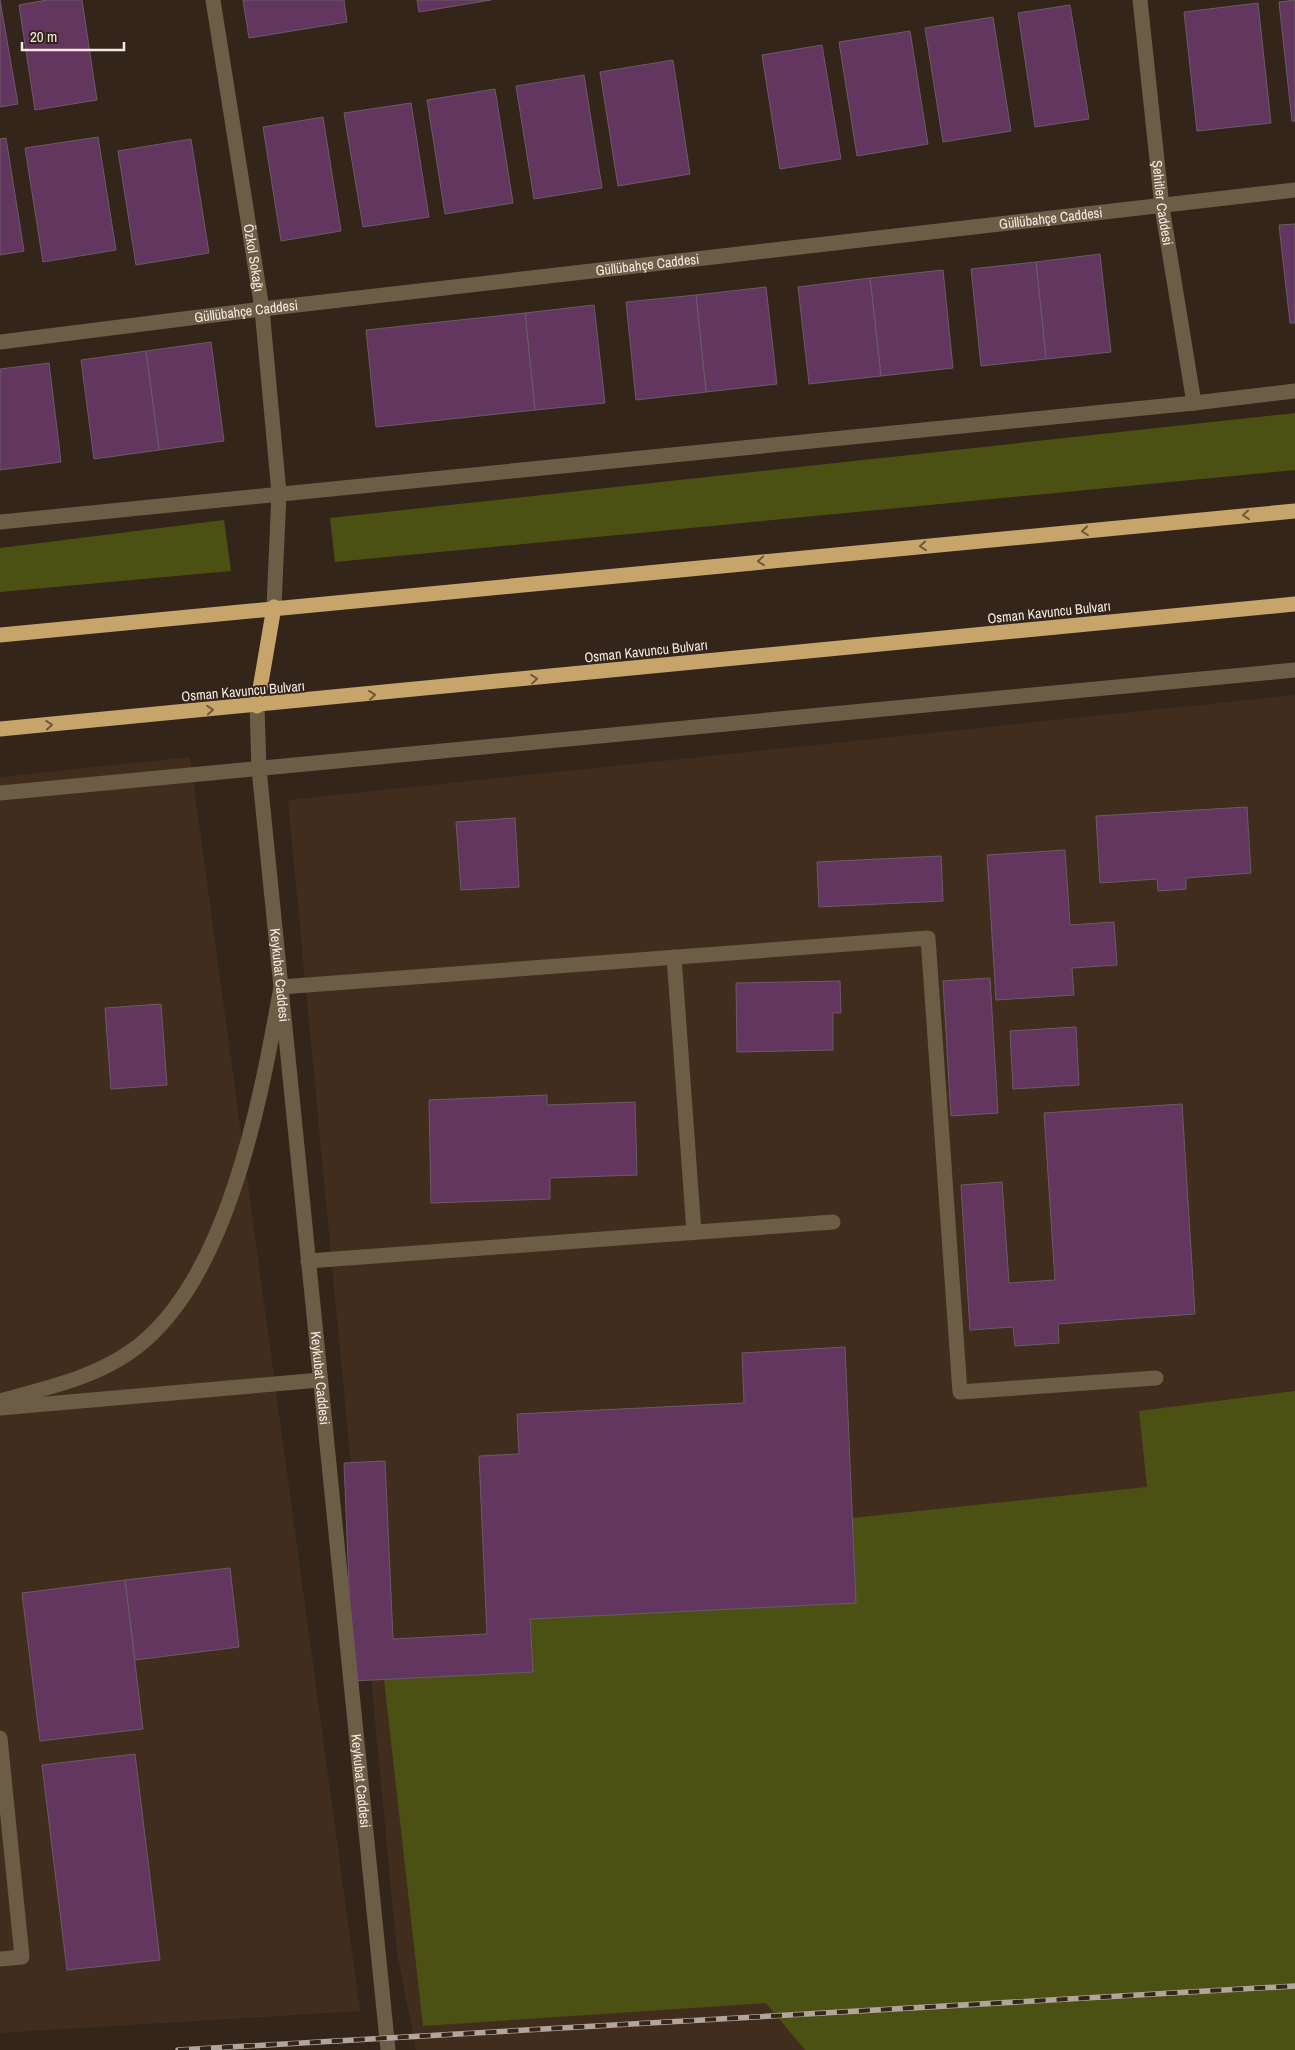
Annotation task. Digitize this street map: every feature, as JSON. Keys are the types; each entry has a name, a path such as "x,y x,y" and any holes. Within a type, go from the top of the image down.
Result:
{"highway":[{"path":"0,635 274,607 1295,511"},
{"name":"Osman Kavuncu Bulvarı","path":"0,729 257,706 1295,604"},
{"path":"257,706 274,607"}],"street":[{"name":"Özkol Sokağı","path":"213,0 262,308 279,494 274,607"},
{"name":"Şehitler Caddesi","path":"1140,0 1162,207 1194,403"},
{"name":"Güllübahçe Caddesi","path":"0,342 262,308 1162,207 1295,190"},
{"path":"0,522 1194,403 1295,391"},
{"path":"0,793 1295,670"},
{"name":"Keykubat Caddesi","path":"257,706 259,769 388,2050"},
{"path":"0,1401 87,1376 110,1365 151,1335 181,1300 209,1250 233,1188 252,1122 268,1055 281,987 928,938 960,1392 1156,1378"},
{"path":"674,957 694,1232"},
{"path":"308,1261 833,1222"},
{"path":"0,1408 320,1380"},
{"path":"0,1738 22,1956 0,1959"}],"shaded area":[{"path":"1295,695 1295,2050 416,2050 397,1952 288,800"},
{"path":"190,757 360,2011 0,2033 0,777"}],"green space":[{"path":"1295,413 1295,470 335,562 330,518"},
{"path":"224,520 231,571 0,592 0,548"},
{"path":"1295,1391 1295,2050 805,2050 766,2003 423,2026 384,1679 532,1672 530,1619 856,1603 852,1518 1147,1487 1139,1411"}],"building":[{"path":"0,0 18,104 0,107"},
{"path":"47,0 82,0 97,100 35,110 19,5"},
{"path":"243,0 344,0 347,22 249,38"},
{"path":"417,0 491,0 419,12"},
{"path":"1295,0 1295,121 1292,121 1279,2"},
{"path":"1258,3 1271,123 1197,131 1184,12"},
{"path":"1070,5 1089,119 1035,127 1018,13"},
{"path":"993,17 1011,131 943,142 925,28"},
{"path":"910,31 928,144 857,156 839,42"},
{"path":"822,45 841,159 780,169 762,55"},
{"path":"673,60 690,174 618,186 600,72"},
{"path":"584,75 602,188 534,199 516,86"},
{"path":"495,89 513,203 445,214 427,100"},
{"path":"411,103 429,217 363,227 344,113"},
{"path":"323,117 341,231 281,241 263,127"},
{"path":"98,137 116,250 43,262 25,148"},
{"path":"6,138 24,251 0,255 0,139"},
{"path":"191,139 209,253 136,265 118,151"},
{"path":"1295,224 1295,323 1290,323 1279,225"},
{"path":"1100,254 1111,352 1046,359 1036,262"},
{"path":"1036,262 1046,359 981,366 971,269"},
{"path":"943,270 953,368 881,376 870,278"},
{"path":"870,278 881,376 809,384 798,287"},
{"path":"766,287 777,384 706,392 696,295"},
{"path":"696,295 706,392 636,400 626,302"},
{"path":"594,305 605,403 535,410 525,313"},
{"path":"525,313 535,410 376,427 366,330"},
{"path":"211,342 224,441 159,450 146,351"},
{"path":"146,351 159,450 94,459 81,360"},
{"path":"49,363 61,462 0,470 0,369"},
{"path":"1247,807 1251,873 1186,878 1186,889 1158,891 1157,879 1100,883 1096,816"},
{"path":"515,818 519,887 461,890 456,822"},
{"path":"1065,850 1070,925 1114,922 1117,965 1072,968 1074,995 996,1000 987,855"},
{"path":"941,856 943,901 819,907 817,862"},
{"path":"990,978 998,1113 951,1116 943,981"},
{"path":"840,981 841,1013 833,1013 833,1050 737,1052 736,983"},
{"path":"161,1004 167,1085 111,1089 105,1008"},
{"path":"1076,1027 1079,1085 1013,1089 1010,1031"},
{"path":"547,1095 547,1105 635,1102 637,1175 550,1178 550,1199 431,1203 429,1100"},
{"path":"1182,1104 1195,1314 1058,1324 1059,1343 1015,1346 1013,1327 970,1330 961,1185 1002,1182 1009,1283 1055,1280 1044,1113"},
{"path":"845,1347 856,1603 530,1619 533,1672 353,1681 344,1463 385,1461 393,1639 487,1634 479,1456 519,1454 517,1414 744,1403 742,1353"},
{"path":"230,1568 239,1647 135,1660 125,1580"},
{"path":"125,1580 143,1729 40,1741 22,1593"},
{"path":"135,1754 160,1960 67,1970 42,1765"}],"railway":[{"path":"178,2050 1295,1986"}]}
